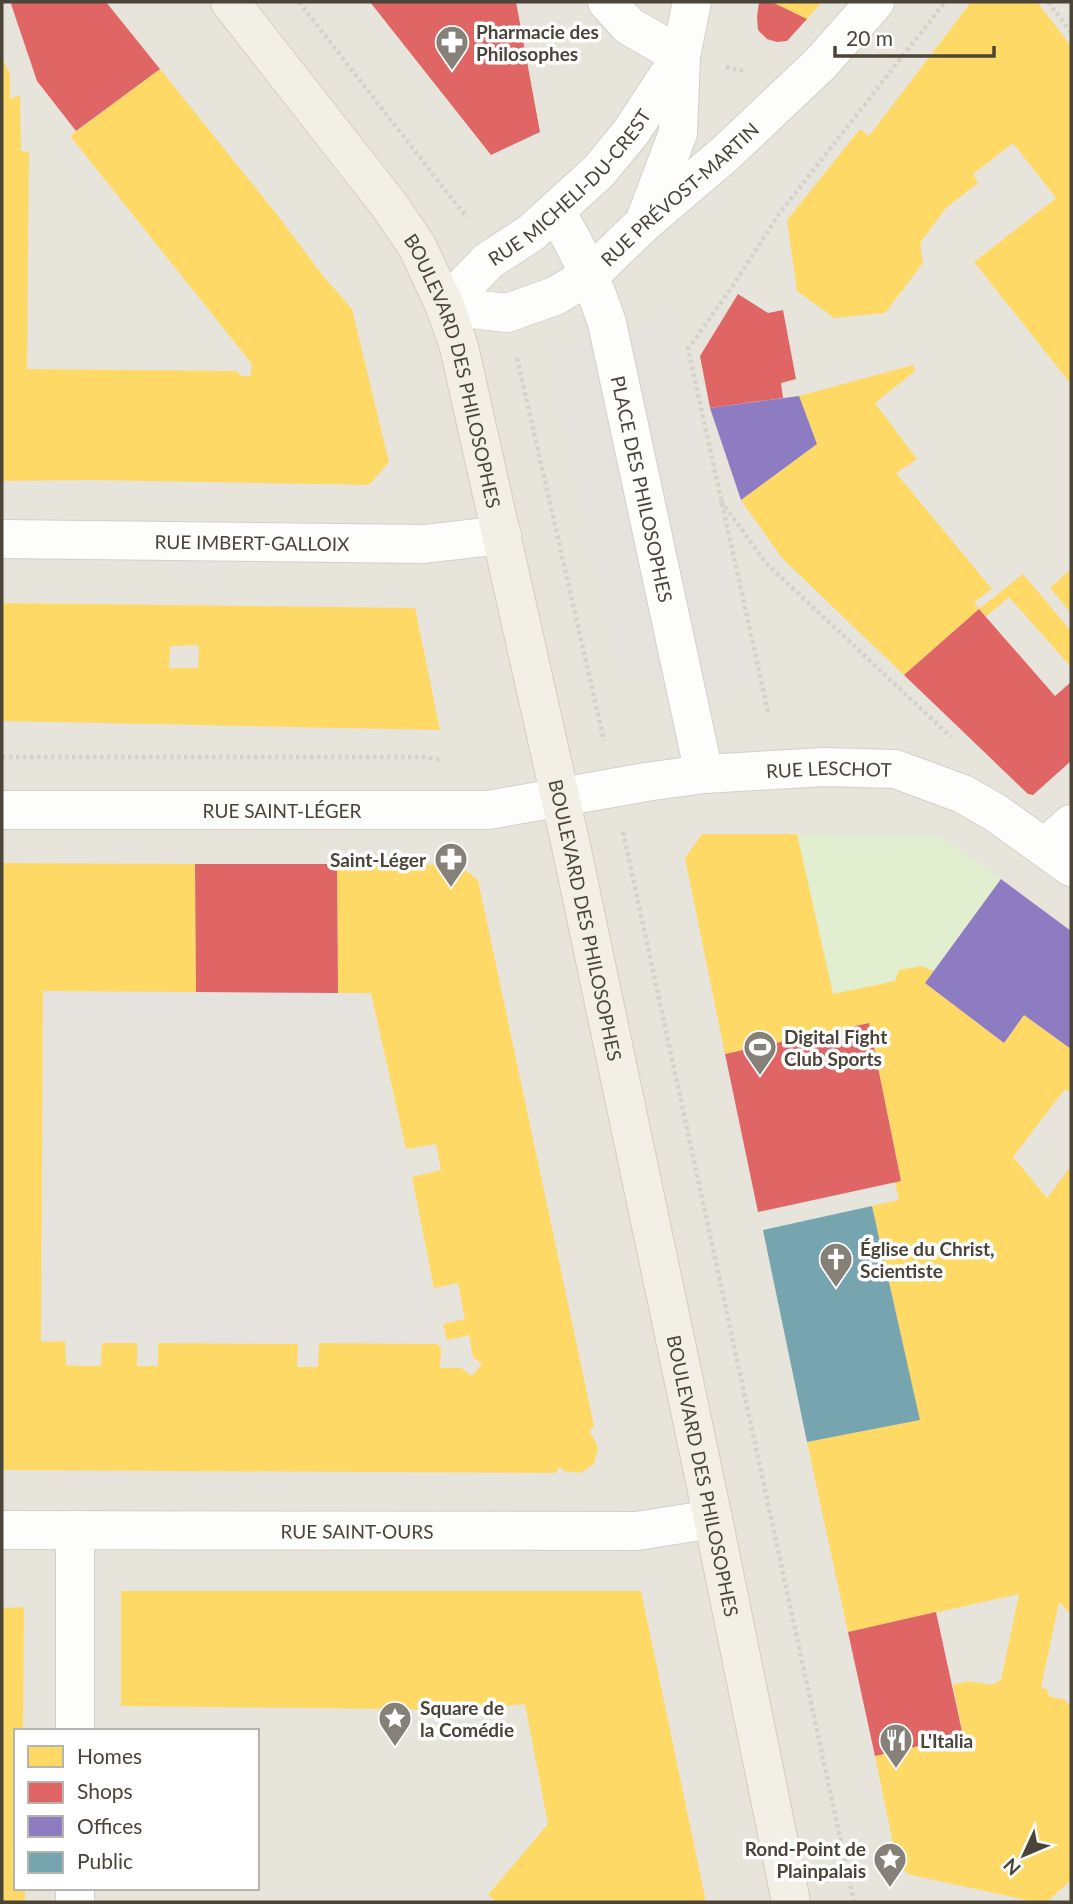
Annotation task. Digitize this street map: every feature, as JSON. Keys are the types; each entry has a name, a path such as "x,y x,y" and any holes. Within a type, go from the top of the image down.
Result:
{"main road":[{"name":"BOULEVARD DES PHILOSOPHES","path":"230,2 389,205 417,246 445,306 462,360 561,796 791,1902"}],"street":[{"path":"607,2 629,26 681,57"},
{"name":"RUE MICHELI-DU-CREST","path":"644,223 678,133 681,57 692,2"},
{"name":"RUE PRÉVOST-MARTIN","path":"445,306 507,313 555,296 590,275 644,223 726,153 811,72 875,2"},
{"name":"RUE MICHELI-DU-CREST","path":"445,306 488,261 531,233 599,171 631,132 681,57"},
{"name":"PLACE DES PHILOSOPHES","path":"556,212 590,275 607,324 704,774"},
{"name":"RUE IMBERT-GALLOIX","path":"2,539 424,544 502,535"},
{"name":"RUE LESCHOT","path":"561,796 704,774 824,767 895,769 963,794 1062,846"},
{"name":"RUE SAINT-LÉGER","path":"2,810 488,810 561,796"},
{"name":"RUE SAINT-OURS","path":"2,1530 637,1531 713,1518"},
{"path":"75,1530 75,1729"}],"path":[{"path":"768,712 688,349 779,214 945,2"},
{"path":"1048,2 1071,32"},
{"path":"719,498 766,563 954,740"},
{"path":"2,757 423,757 445,760"},
{"path":"613,787 854,1902"}],"shaded area":[{"path":"2,2 1071,2 1071,1902 2,1902"},
{"path":"673,316 752,682 717,692 621,675 550,351"},
{"path":"43,991 359,993 437,1344 41,1342"}],"green space":[{"path":"797,834 939,836 1001,879 934,971 921,966 899,970 895,981 833,994"}],"building: Homes":[{"path":"772,2 822,2 807,19"},
{"path":"971,2 1037,2 1071,46 1071,384 974,262 1056,198 1013,143 973,174 978,183 946,208 920,243 923,263 885,313 834,318 797,291 787,220 860,129 869,136"},
{"path":"2,57 10,74 10,99 20,95 21,151 29,152 27,369 237,371 241,376 250,376 252,364 70,136 160,69 352,309 389,462 369,485 2,481"},
{"path":"913,365 915,371 875,403 917,459 896,473 992,589 974,602 979,609 904,675 782,558 741,500 817,444 799,396"},
{"path":"1071,569 1071,613 1050,588"},
{"path":"1023,574 1071,631 1071,667 1009,597 986,616 979,609"},
{"path":"2,603 415,608 440,730 2,721","holes":["199,645 198,668 169,668 170,646"]},
{"path":"702,834 797,834 833,994 895,981 899,970 921,966 934,971 925,983 1004,1043 1024,1015 1071,1049 1071,1093 1065,1089 1013,1157 1047,1198 1071,1166 1071,1614 1059,1602 1041,1688 1046,1689 1050,1697 1063,1699 1071,1706 1071,1880 1047,1902 1035,1902 911,1875 897,1863 875,1756 963,1736 953,1685 969,1681 991,1685 1001,1680 1019,1594 848,1632 807,1442 920,1420 872,1206 899,1200 895,1182 901,1181 869,1023 725,1054 685,858"},
{"path":"2,863 195,864 196,992 43,991 41,1342 65,1341 66,1365 85,1366 101,1366 102,1343 137,1343 137,1366 158,1366 158,1343 298,1344 297,1367 318,1367 319,1343 437,1344 441,1348 440,1368 461,1368 472,1376 482,1364 473,1357 469,1335 447,1340 443,1324 465,1319 458,1283 434,1288 412,1177 441,1170 436,1144 406,1149 371,993 338,993 337,864 458,865 478,880 594,1426 589,1431 598,1450 593,1465 580,1473 564,1471 560,1467 555,1473 2,1470"},
{"path":"121,1591 641,1591 706,1902 497,1902 488,1895 548,1824 525,1704 470,1710 121,1706"},
{"path":"24,1607 23,1729 14,1729 14,1890 25,1890 25,1902 2,1902 2,1608"}],"building: Shops":[{"path":"106,2 160,69 76,131 37,81 11,4"},
{"path":"370,2 516,2 540,132 491,155"},
{"path":"759,2 772,2 807,19 787,41 767,39 758,30"},
{"path":"738,294 768,313 783,310 796,379 781,383 783,398 710,408 700,356"},
{"path":"979,609 1055,696 1071,682 1071,761 1033,795 1028,794 904,675"},
{"path":"195,864 337,864 338,993 196,992"},
{"path":"869,1023 901,1181 758,1212 725,1054"},
{"path":"936,1612 963,1736 875,1756 848,1632"}],"building: Offices":[{"path":"799,396 817,444 741,500 710,408"},
{"path":"1001,879 1071,931 1071,1049 1024,1015 1004,1043 925,983"}],"building: Public":[{"path":"872,1206 920,1420 807,1442 763,1230"}],"place":[{"name":"Pharmacie des Philosophes","path":"452,72"},
{"name":"Saint-Léger","path":"451,889"},
{"name":"Digital Fight Club Sports","path":"760,1077"},
{"name":"Église du Christ, Scientiste","path":"836,1289"},
{"name":"Square de la Comédie","path":"395,1748"},
{"name":"L'Italia","path":"896,1770"},
{"name":"Rond-Point de Plainpalais","path":"890,1889"}]}
